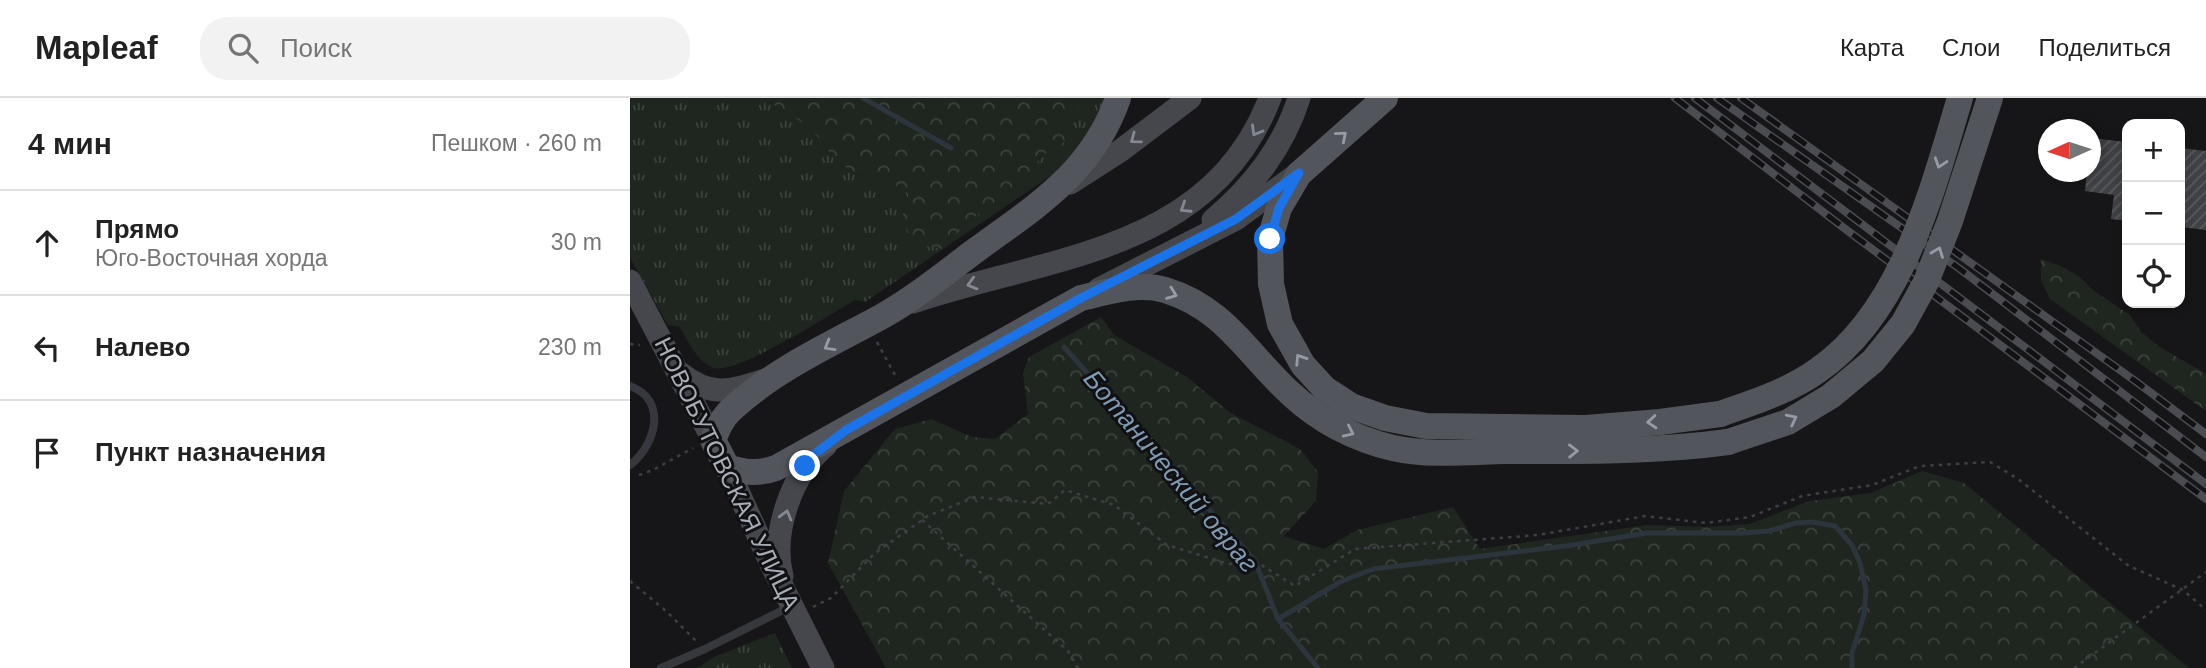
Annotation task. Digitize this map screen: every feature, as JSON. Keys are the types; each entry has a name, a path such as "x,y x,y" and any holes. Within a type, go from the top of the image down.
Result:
{"main road":[{"path":"706,443 731,410 775,377 875,319 1051,195 1085,161 1100,140 1118,98"},
{"path":"1385,98 1299,173 1279,208 1270,239 1271,284 1280,324 1303,365 1325,389 1350,406 1385,418 1426,426 1586,428 1720,414 1773,396 1818,371 1855,338 1884,298 1922,219 1960,98"},
{"path":"727,467 743,472 765,471 846,430 1081,298 1125,288 1163,289 1198,305 1227,326 1289,392 1316,415 1354,435 1394,448 1440,452 1634,450 1685,448 1728,442 1788,422 1831,396 1873,361 1903,324 1926,282 1950,221 1990,98"},
{"name":"НОВОБУТОВСКАЯ УЛИЦА","path":"706,443 727,467"}],"street":[{"path":"1051,195 1120,151 1190,98"},
{"path":"875,319 941,293 1140,234 1193,203 1236,162 1261,122 1270,98"},
{"path":"1164,256 1209,223 1253,181 1269,161 1283,136 1299,98"},
{"path":"1081,298 1236,219 1299,173"},
{"name":"НОВОБУТОВСКАЯ УЛИЦА","path":"630,281 680,373 706,443"},
{"path":"680,373 707,390 723,392 775,377"},
{"path":"799,603 780,567 780,547 788,506 805,466 816,453 846,430"},
{"name":"НОВОБУТОВСКАЯ УЛИЦА","path":"727,467 799,603 823,668"}],"lane":[{"path":"630,386 642,390 652,403 655,420 646,445 630,465"},
{"path":"661,668 799,603"}],"path":[{"path":"875,319 906,397"},
{"path":"630,479 706,443"},
{"path":"799,603 810,609 831,597 875,553 922,520 975,497 1048,504 1065,490 1114,505 1167,545 1229,564 1255,561 1295,586 1355,549 1538,535 1645,516 1706,523 1750,517 1802,496 1872,485 1920,466 1990,462 2018,479 2129,566 2183,590 2206,610"},
{"path":"922,520 1068,651 1079,668"},
{"path":"2074,668 2206,572"},
{"path":"630,581 705,649"}],"green space":[{"path":"630,98 763,98 800,121 820,139 835,160 858,175 885,179 909,193 902,218 960,228 1027,178 1041,156 1064,142 1076,98 1105,98 1095,131 1052,175 865,302 855,300 762,353 725,368 714,368 698,356 680,327 668,325 630,258"},
{"path":"763,98 1076,98 1064,142 1041,156 1027,178 960,228 941,249 913,243 902,218 909,193 885,179 858,175 835,160 820,139 800,121"},
{"path":"2041,259 2080,277 2094,291 2130,315 2141,332 2158,346 2206,374 2206,411 2050,299 2041,280"},
{"path":"1101,317 1114,335 1187,377 1229,412 1300,449 1318,472 1316,501 1284,536 1324,549 1357,530 1453,507 1480,549 1647,525 1705,527 1750,524 1809,501 1871,493 1922,471 1964,483 2189,668 886,668 828,563 844,491 895,429 931,419 972,437 995,439 1028,414 1023,373 1029,357"},
{"path":"775,633 792,668 697,668 714,657"}],"building":[{"path":"2101,139 2122,141 2122,220 2111,219 2114,195 2085,191 2086,182 2101,182"},
{"path":"2185,149 2206,151 2206,230 2185,228"}],"waterway":[{"name":"Ботанический овраг","path":"863,98 951,148"},
{"name":"Ботанический овраг","path":"1064,347 1255,561 1278,619 1318,668"},
{"path":"1278,619 1340,582 1373,569 1566,546 1647,533 1744,533 1812,522 1835,526 1852,545 1860,563 1866,590 1864,615 1852,653 1852,668"}],"railway":[{"path":"1675,98 2206,499"},
{"path":"1695,98 2206,484"},
{"path":"1717,98 1960,269 2206,457"},
{"path":"1741,98 2206,434"}],"route":[{"path":"805,466 816,453 846,430 1081,298 1236,219 1299,173 1279,208 1270,239"}]}
